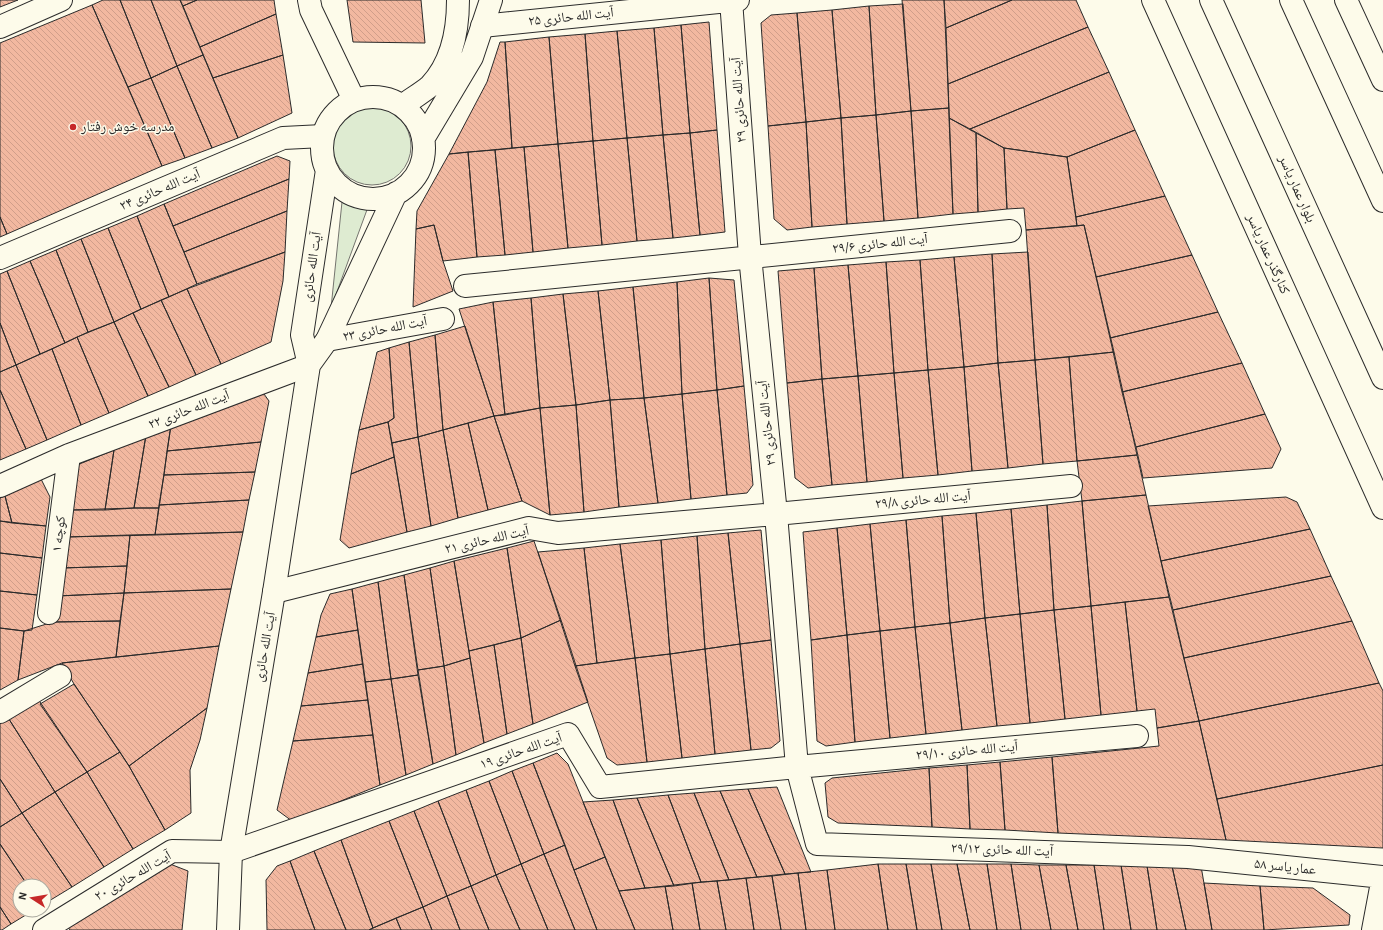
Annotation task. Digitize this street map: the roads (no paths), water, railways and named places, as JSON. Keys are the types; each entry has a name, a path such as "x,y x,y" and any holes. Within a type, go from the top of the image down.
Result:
{"street":[{"path":"0,27 61,0"},
{"path":"309,0 311,10 354,100"},
{"path":"402,106 429,86 445,67 454,43 458,0"},
{"path":"423,139 472,58 491,0"},
{"name":"آیت الله حائری ۲۹","path":"731,0 750,256 776,514 797,767 817,844"},
{"name":"آیت الله حائری ۲۵","path":"482,26 738,0"},
{"name":"کنارگذر عمار یاسر","path":"1153,0 1382,504"},
{"name":"بلوار عمار یاسر","path":"1211,0 1383,378"},
{"path":"1291,0 1383,201"},
{"path":"1346,0 1383,80"},
{"path":"375,96 386,98 402,106 409,111 418,124 423,139 423,155 418,170 409,184 396,193 381,198 367,199 354,196 342,189 332,179 323,159 323,136 327,125 334,114 343,106 364,97 375,96"},
{"name":"آیت الله حائری ۲۴","path":"0,258 283,138 323,136"},
{"name":"آیت الله حائری","path":"228,930 231,852 274,592 308,365 302,335 327,170"},
{"name":"آیت الله حائری","path":"308,365 327,340 396,193"},
{"name":"آیت الله حائری ۲۹/۶","path":"465,286 750,256 1010,231"},
{"name":"آیت الله حائری ۲۳","path":"327,340 443,318"},
{"name":"آیت الله حائری ۲۲","path":"0,486 69,455 308,365"},
{"name":"کوچه ۱","path":"49,613 69,455"},
{"name":"آیت الله حائری ۲۹/۸","path":"776,514 1071,486"},
{"name":"آیت الله حائری ۲۱","path":"274,592 528,528 558,532 776,514"},
{"path":"0,712 60,676"},
{"name":"آیت الله حائری ۱۹","path":"231,852 568,734 600,787 797,767"},
{"name":"آیت الله حائری ۲۹/۱۰","path":"797,767 1137,736"},
{"name":"آیت الله حائری ۲۹/۱۲","path":"817,844 1188,857"},
{"name":"آیت الله حائری ۲۰","path":"44,930 172,851 231,852"},
{"name":"عمار یاسر ۵۸","path":"1188,857 1383,877"},
{"path":"1373,930 1383,877"}],"place":[{"name":"مدرسه خوش رفتار","path":"73,127"}]}
